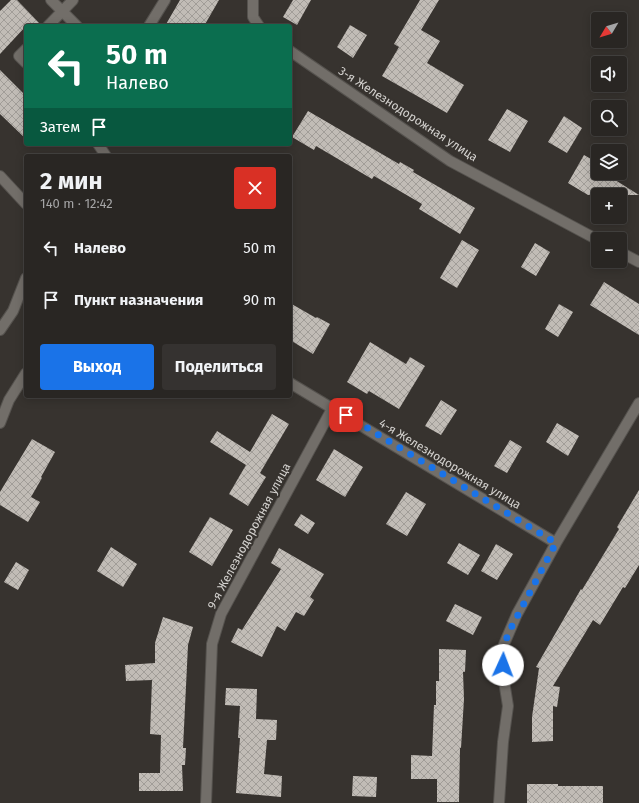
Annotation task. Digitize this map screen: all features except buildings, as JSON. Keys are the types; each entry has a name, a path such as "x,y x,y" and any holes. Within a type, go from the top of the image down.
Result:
{"street":[{"path":"51,0 75,24"},
{"path":"50,24 73,0"},
{"path":"151,24 166,0"},
{"path":"253,0 256,22"},
{"path":"24,51 19,56 24,61"},
{"name":"3-я Железнодорожная улица","path":"292,52 450,161 591,236"},
{"path":"0,176 24,202"},
{"path":"627,256 639,262"},
{"path":"0,330 13,311 24,283"},
{"path":"0,423 9,400 24,376"},
{"name":"4-я Железнодорожная улица","path":"292,384 333,407 556,543"},
{"path":"499,803 503,742 508,706 504,681 502,649 517,614 556,543 639,403"},
{"name":"9-я Железнодорожная улица","path":"206,803 212,644 221,614 333,407"}],"route":[{"path":"346,415 556,543 517,614 502,649 503,665"}]}
